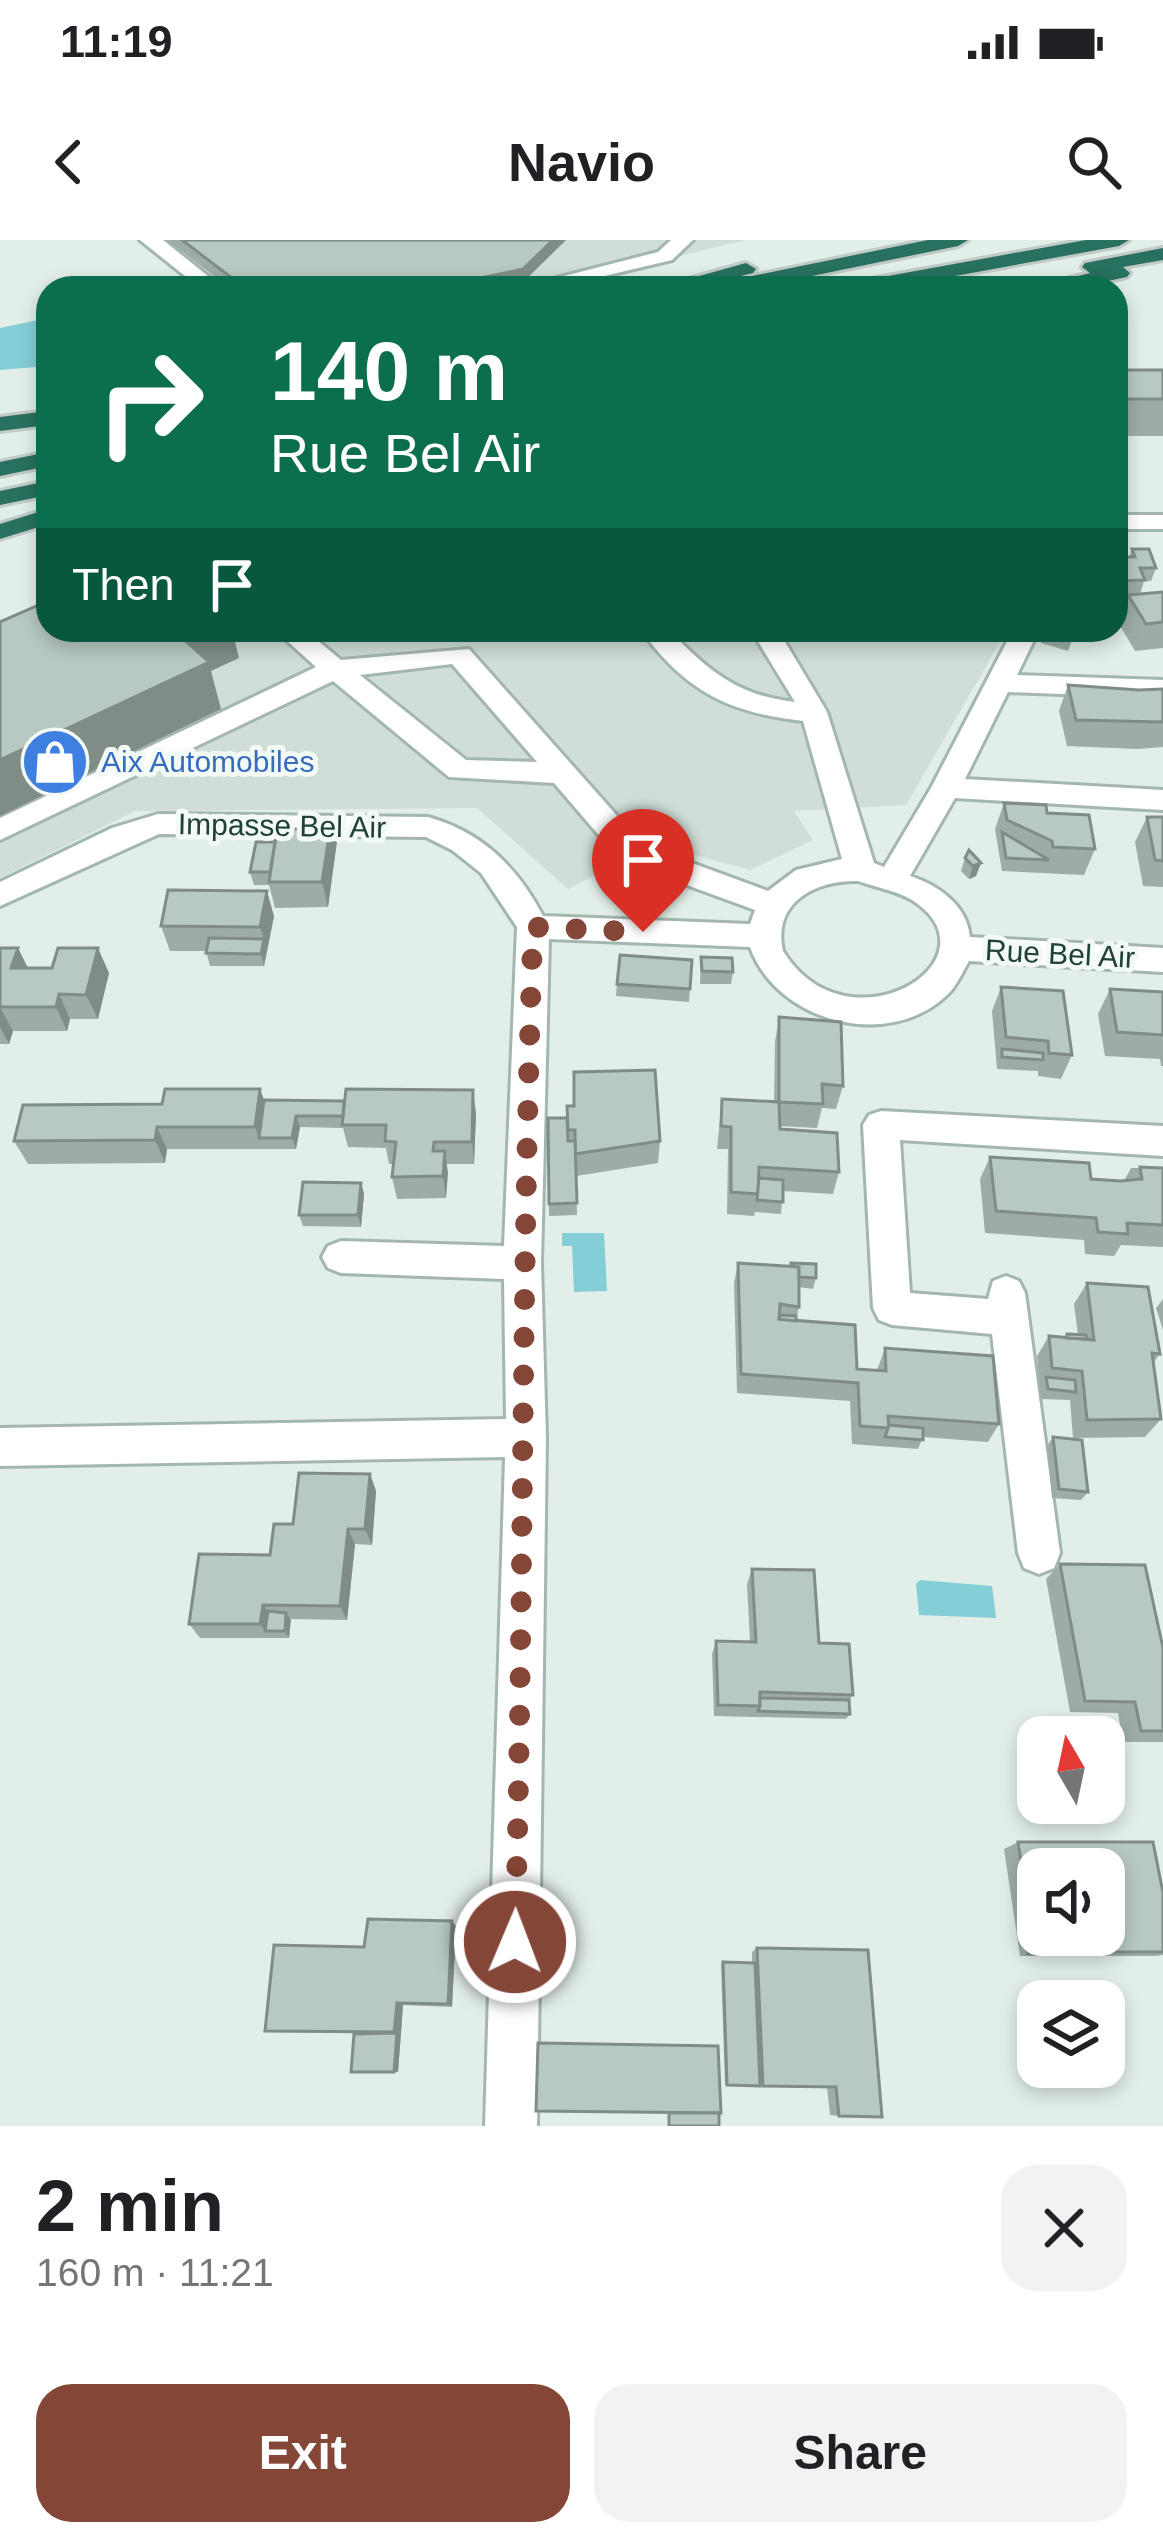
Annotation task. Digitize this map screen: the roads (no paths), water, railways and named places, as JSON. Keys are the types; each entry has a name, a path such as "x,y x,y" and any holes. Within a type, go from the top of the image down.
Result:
{"highway":[{"path":"718,276 823,252 854,240"},
{"path":"782,276 958,240"},
{"path":"921,276 1119,240"},
{"path":"1046,276 1163,254"},
{"path":"1108,276 1163,266"},
{"path":"0,424 36,420"},
{"path":"0,469 36,462"},
{"path":"0,498 36,490"},
{"path":"0,532 36,520"}],"street":[{"path":"150,240 197,276"},
{"path":"176,240 223,276"},
{"path":"593,245 621,254 647,249 657,240"},
{"path":"579,276 665,256 683,240"},
{"path":"1128,522 1163,522"},
{"path":"302,642 460,770 563,773"},
{"path":"666,642 722,697 749,707 811,713"},
{"path":"775,642 811,713 860,870"},
{"path":"894,877 1003,683 1021,642"},
{"path":"0,830 334,669 459,656 632,853 772,904"},
{"path":"1003,683 1163,689"},
{"path":"946,788 1163,800"},
{"name":"Impasse Bel Air","path":"0,895 122,835 158,824 428,827 457,835 486,862 519,897 533,927"},
{"path":"860,870 894,877 920,889 940,906 953,926 958,948 954,969 940,987 920,1001 865,1012 827,1004 794,988 772,963 764,936 772,904 794,884 809,878 860,870"},
{"path":"511,2126 526,1438 522,1263 533,927 764,936"},
{"name":"Rue Bel Air","path":"958,948 1163,960"},
{"path":"1039,1553 1008,1306 892,1308 881,1125 1163,1142"},
{"path":"341,1257 522,1263"},
{"path":"0,1447 526,1438"}],"water":[{"path":"36,320 36,367 0,370 0,328"},
{"path":"562,1233 604,1233 607,1291 574,1292 572,1246 562,1246"},
{"path":"920,1580 992,1586 996,1618 919,1615 916,1584"}],"place":[{"name":"Aix Automobiles","path":"55,762"}]}
